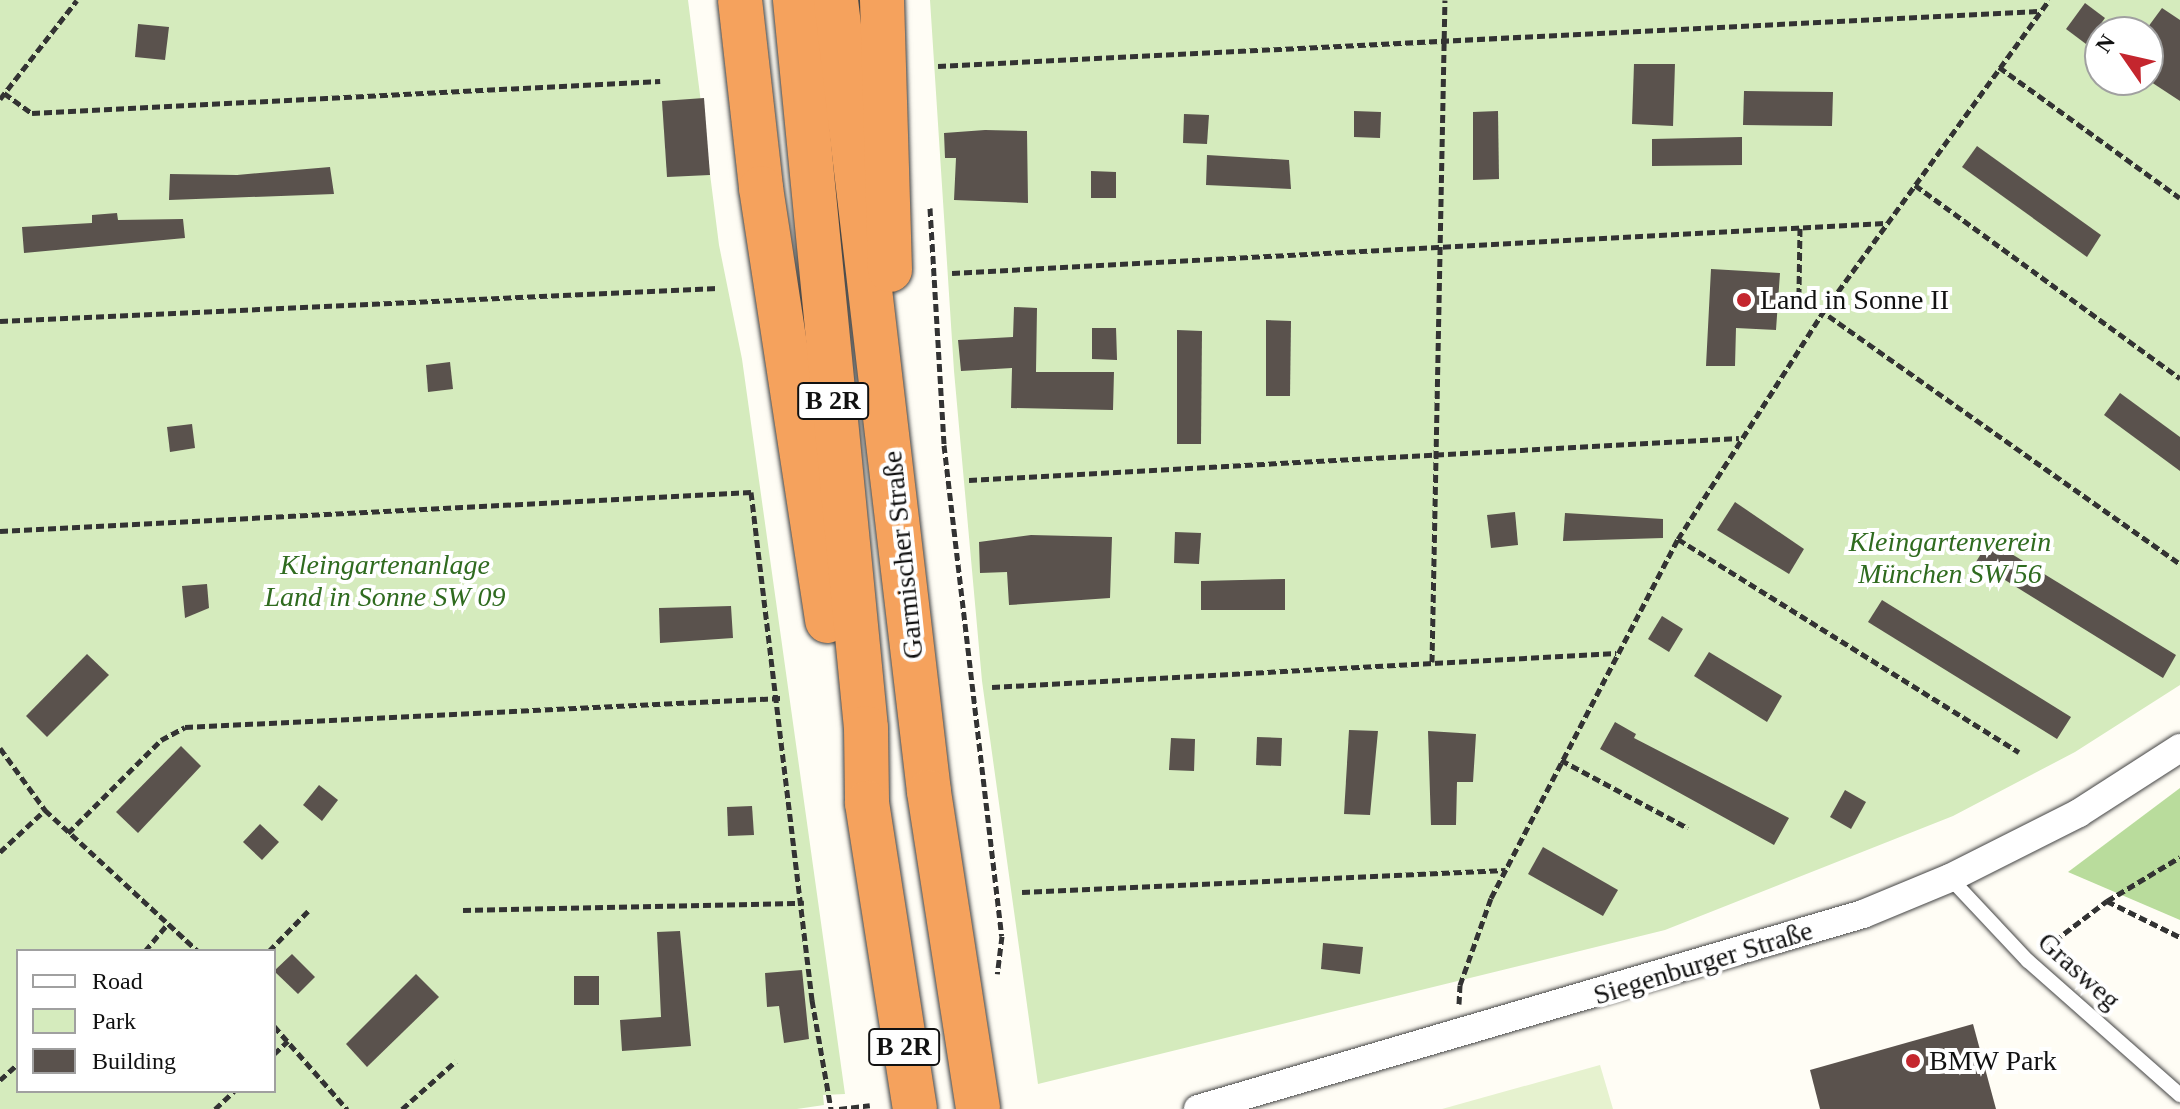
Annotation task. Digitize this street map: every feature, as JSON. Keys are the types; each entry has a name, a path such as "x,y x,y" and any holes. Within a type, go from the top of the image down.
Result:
{"highway":[{"path":"740,0 761,188 844,730 867,803"},
{"name":"Garmischer Straße","path":"795,0 866,728 867,803 915,1109"},
{"name":"Garmischer Straße","path":"836,0 864,266 884,380 929,792 978,1109"},
{"path":"882,0 890,271 884,380"}],"street":[{"name":"Siegenburger Straße","path":"1198,1109 1763,946 1863,914 1950,878 2079,813 2180,748"}],"lane":[{"name":"Grasweg","path":"1950,878 2028,961 2180,1095"}],"path":[{"path":"0,99 77,0"},
{"path":"1432,662 1445,0"},
{"path":"1465,1031 1460,985 1505,870 1678,539 1824,311 2049,0"},
{"path":"938,66 2041,11"},
{"path":"1999,67 2180,198"},
{"path":"4,93 32,113 660,81"},
{"path":"1915,185 2180,378"},
{"name":"Garmischer Straße","path":"928,191 944,445 1002,936 998,989"},
{"path":"952,273 1886,223"},
{"path":"1800,228 1799,295 2180,564"},
{"path":"0,321 717,288"},
{"path":"969,480 1740,438"},
{"path":"0,531 751,492 780,698 812,1000 831,1109"},
{"path":"1678,539 2019,752"},
{"path":"992,687 1617,652"},
{"path":"68,833 161,740 185,727 780,698"},
{"path":"0,748 45,810 196,949"},
{"path":"1561,760 1688,828"},
{"path":"0,852 45,810"},
{"path":"2028,961 2107,901 2180,857"},
{"path":"1022,892 1505,870"},
{"path":"2107,901 2180,937"},
{"path":"463,910 804,903"},
{"path":"271,949 308,911"},
{"path":"147,949 168,924"},
{"path":"276,1028 347,1109"},
{"path":"276,1052 288,1041"},
{"path":"402,1109 456,1061"},
{"path":"0,1080 16,1066"},
{"path":"215,1109 232,1093"},
{"path":"839,1109 870,1105"}],"green space":[{"name":"Kleingartenanlage Land in Sonne SW 09","path":"0,0 688,0 719,245 742,359 845,1094 823,1095 824,1105 797,1109 0,1109"},
{"name":"Kleingartenverein München SW 56","path":"930,0 2180,0 2180,685 2075,752 1953,816 1665,930 1038,1084 982,681 954,371"},
{"path":"2180,788 2180,920 2068,872"},
{"path":"1600,1065 1613,1109 1442,1109"}],"building":[{"path":"2085,3 2102,16 2084,16 2084,42 2066,29"},
{"path":"2162,8 2180,20 2180,101 2164,90 2164,16 2156,16"},
{"path":"138,24 169,27 165,60 135,57"},
{"path":"1634,64 1675,64 1673,126 1632,124"},
{"path":"1744,91 1833,92 1832,126 1743,125"},
{"path":"704,98 710,175 667,177 662,101"},
{"path":"1354,111 1381,112 1380,138 1354,137"},
{"path":"1498,111 1499,179 1473,180 1473,112"},
{"path":"1184,114 1209,115 1207,144 1183,143"},
{"path":"1027,131 1028,203 954,200 956,158 945,158 944,133"},
{"path":"1742,137 1742,165 1652,166 1652,139"},
{"path":"1977,146 2101,235 2087,257 1962,167"},
{"path":"1207,155 1289,160 1291,189 1206,185"},
{"path":"330,167 334,194 169,200 170,174 237,175"},
{"path":"1091,171 1116,172 1116,198 1091,198"},
{"path":"117,213 118,220 183,219 185,238 24,253 22,227 92,223 92,215"},
{"name":"Land in Sonne II","path":"1711,269 1780,273 1776,330 1736,328 1735,366 1706,366"},
{"path":"1014,307 1037,308 1036,372 1114,372 1113,410 1011,408 1012,368 961,371 958,340 1013,337"},
{"path":"1266,320 1291,321 1290,396 1266,396"},
{"path":"1092,328 1116,328 1117,360 1092,359"},
{"path":"1177,330 1202,331 1201,444 1177,444"},
{"path":"450,362 453,389 428,392 426,365"},
{"path":"2120,393 2180,437 2180,471 2104,415"},
{"path":"192,424 195,448 170,452 167,427"},
{"path":"1735,502 1804,549 1789,574 1717,530"},
{"path":"1515,512 1518,545 1491,548 1487,515"},
{"path":"1565,513 1663,519 1663,538 1563,541"},
{"path":"1175,532 1201,533 1199,564 1174,563"},
{"path":"1031,535 1112,537 1110,598 1009,605 1007,572 980,573 979,542"},
{"path":"1989,540 2176,655 2163,678 1976,562"},
{"path":"1285,579 1285,610 1201,610 1201,581"},
{"path":"207,584 209,608 185,618 182,586"},
{"path":"1882,600 2071,717 2057,739 1868,622"},
{"path":"731,606 733,638 660,643 659,608"},
{"path":"1662,616 1683,629 1669,652 1648,639"},
{"path":"1709,652 1782,696 1767,722 1694,676"},
{"path":"87,654 109,675 47,737 26,716"},
{"path":"1615,722 1636,734 1634,738 1789,818 1774,845 1600,749"},
{"path":"1349,730 1378,731 1370,815 1344,814"},
{"path":"1428,731 1476,734 1473,782 1457,782 1456,825 1431,825"},
{"path":"1257,737 1282,738 1281,766 1256,765"},
{"path":"1171,738 1195,739 1194,771 1169,770"},
{"path":"181,746 201,766 138,833 116,812"},
{"path":"319,785 338,800 322,821 303,805"},
{"path":"1845,790 1866,802 1851,829 1830,817"},
{"path":"752,806 754,835 728,836 727,807"},
{"path":"260,824 279,842 262,860 243,842"},
{"path":"1543,847 1618,890 1603,916 1528,874"},
{"path":"680,931 691,1046 622,1051 620,1020 661,1017 657,932"},
{"path":"1323,943 1363,947 1360,974 1321,969"},
{"path":"292,954 315,977 298,994 276,973 276,969"},
{"path":"802,970 809,1039 784,1043 779,1006 767,1007 765,973"},
{"path":"416,974 439,997 367,1067 346,1044"},
{"path":"574,976 599,976 599,1005 574,1005"},
{"name":"BMW Park","path":"1973,1024 1996,1109 1820,1109 1810,1070"}],"place":[{"name":"Land in Sonne II","path":"1744,300"},
{"name":"BMW Park","path":"1913,1061"}]}
